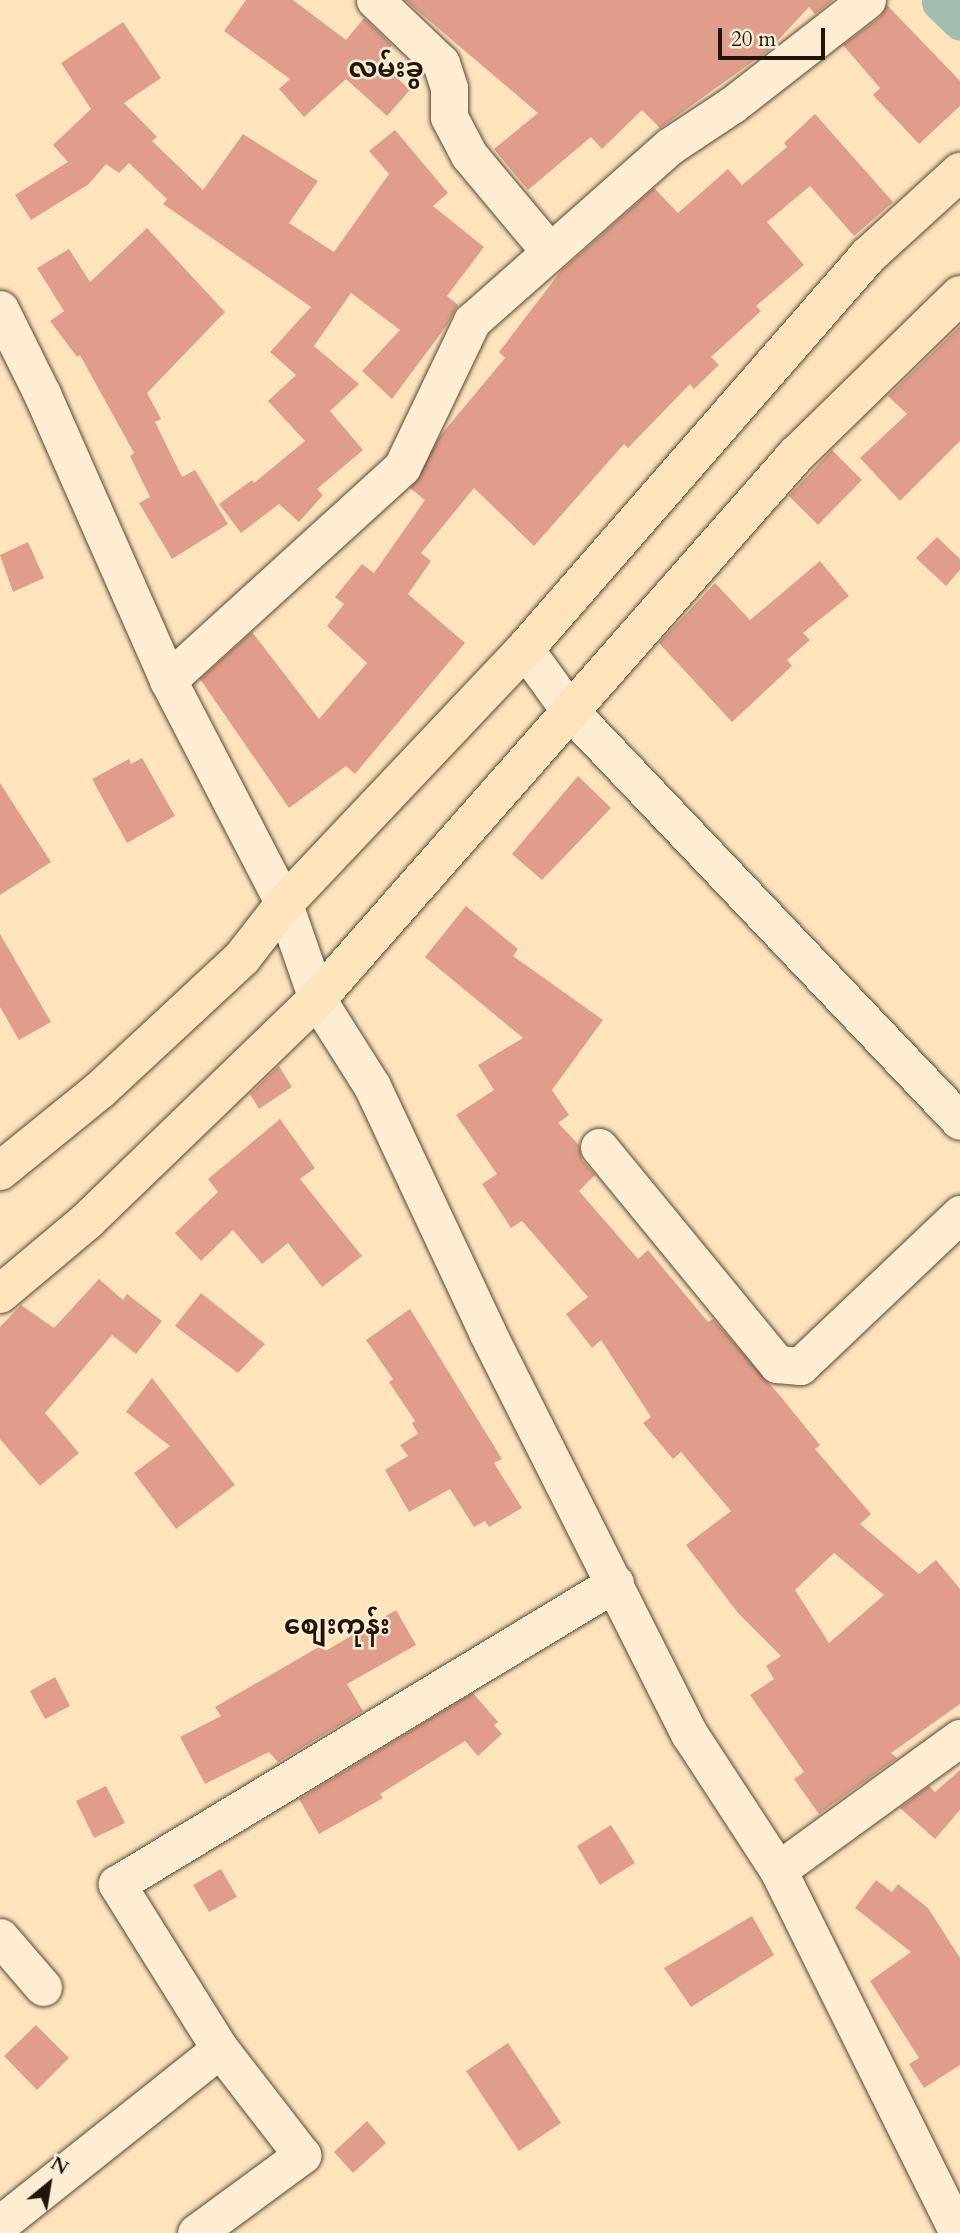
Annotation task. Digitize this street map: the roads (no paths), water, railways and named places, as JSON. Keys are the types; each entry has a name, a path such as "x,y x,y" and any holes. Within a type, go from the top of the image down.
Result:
{"highway":[{"path":"0,1171 100,1090 242,958 284,904 525,649 868,256 960,172"},
{"path":"0,1294 87,1221 317,999 796,455 960,295"}],"street":[{"path":"375,0 441,63 449,88 449,117 469,155 550,252"},
{"path":"168,680 402,467 472,321 670,146 743,97 867,0"},
{"path":"0,309 42,394 168,680 284,904 317,999 372,1086 487,1332 690,1735 778,1870 958,2233"},
{"path":"525,649 569,710 960,1121"},
{"path":"599,1147 777,1364 800,1366 960,1214"},
{"path":"196,2233 302,2155 220,2049 117,1884 615,1583"},
{"path":"778,1870 960,1738"},
{"path":"0,1937 43,1987"},
{"path":"0,2224 220,2049"}],"waterway":[{"path":"940,2 960,21"}],"district":[{"name":"လမ်းခွ","path":"386,69"},
{"name":"စျေးကုန်း","path":"337,1626"}]}
